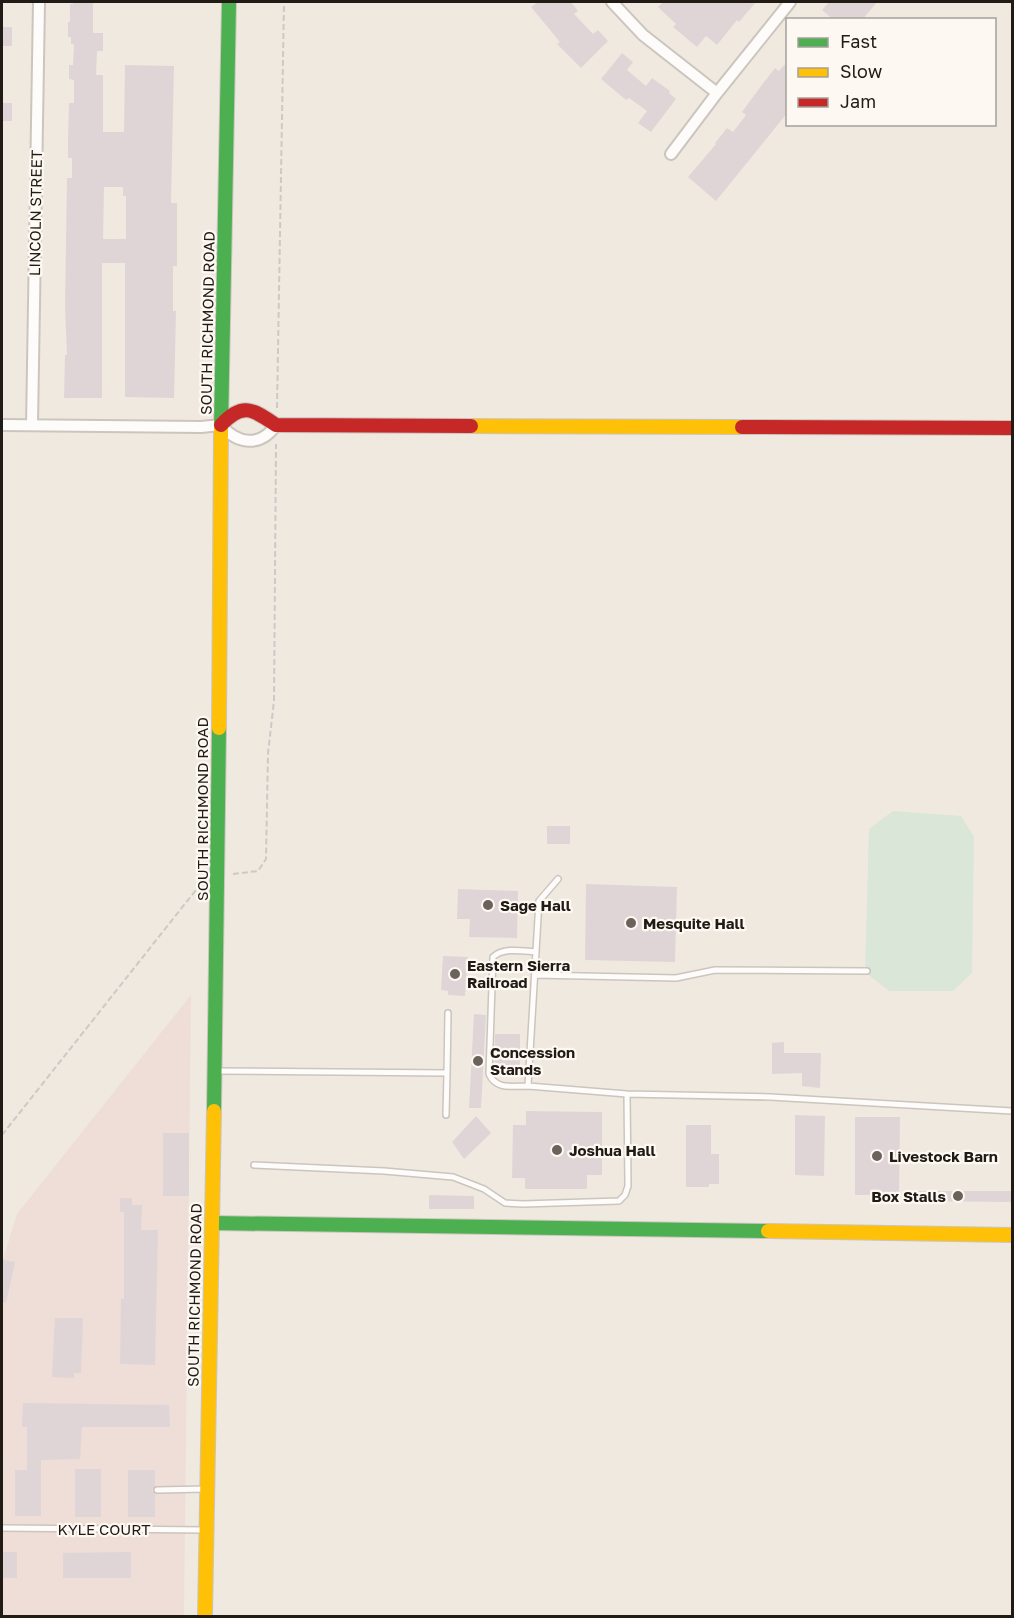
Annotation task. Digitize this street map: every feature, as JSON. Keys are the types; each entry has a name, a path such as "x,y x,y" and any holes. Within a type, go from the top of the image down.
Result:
{"street":[{"name":"LINCOLN STREET","path":"32,425 39,2"},
{"name":"SOUTH RICHMOND ROAD","path":"205,1617 218,874 221,425 229,2"},
{"path":"612,2 644,34 717,93"},
{"path":"671,154 790,2"},
{"path":"2,425 201,427 221,425 233,412 241,409 259,412 276,425 1012,428"},
{"path":"221,425 237,439 249,441 268,434 276,425"},
{"path":"212,1223 1012,1235"}],"lane":[{"path":"528,1086 539,901 558,879"},
{"path":"536,952 506,951 497,953 493,957 489,1074 498,1086 576,1088 627,1094 770,1097 1012,1111"},
{"path":"535,975 676,978 715,969 867,971"},
{"path":"446,1115 448,1013"},
{"path":"214,1071 447,1073"},
{"path":"254,1165 384,1171 453,1177 484,1189 505,1203 619,1201 625,1195 628,1186 627,1094"},
{"path":"157,1490 207,1490"},
{"name":"KYLE COURT","path":"2,1528 206,1530"}],"shaded area":[{"path":"191,995 184,1616 2,1616 2,1263 17,1214"}],"green space":[{"path":"893,811 961,816 974,837 972,973 953,991 889,991 865,972 869,829"}],"building":[{"path":"73,2 93,2 93,33 103,33 103,51 97,51 96,75 103,75 103,132 124,132 125,65 174,66 171,203 177,203 177,266 173,266 173,311 176,311 174,398 125,397 125,263 102,263 102,398 64,398 65,355 67,355 65,306 67,178 72,178 72,158 68,158 69,103 74,103 74,80 69,79 69,65 73,65 74,44 71,44 71,37 68,37 68,22 70,22 70,4","holes":["104,187 123,187 123,196 126,196 126,239 103,239"]},
{"path":"538,2 571,2 578,11 574,14 593,34 598,30 608,41 581,68 557,44 560,42 531,7"},
{"path":"663,2 756,2 739,22 737,20 717,45 706,36 697,47 673,27 676,24 658,7"},
{"path":"829,2 877,2 864,18 832,18 822,10"},
{"path":"2,27 12,27 12,46 2,46"},
{"path":"622,53 633,62 627,70 646,86 652,78 670,91 669,93 676,99 651,132 638,123 647,111 629,98 626,100 601,79"},
{"path":"786,63 786,114 716,201 688,177 727,128 733,132 746,115 742,112 775,68 779,71"},
{"path":"2,103 12,103 12,121 2,121"},
{"path":"547,826 570,826 570,844 547,844"},
{"name":"Mesquite Hall","path":"586,884 677,887 675,962 585,960"},
{"name":"Sage Hall","path":"458,889 518,891 517,938 469,937 470,919 457,919"},
{"name":"Eastern Sierra Railroad","path":"443,956 468,957 465,996 448,995 448,991 441,990"},
{"name":"Concession Stands","path":"474,1014 486,1015 481,1108 469,1108"},
{"path":"495,1034 520,1034 520,1075 495,1075"},
{"path":"784,1042 784,1053 821,1053 820,1088 802,1086 802,1073 772,1074 772,1043"},
{"name":"Joshua Hall","path":"526,1111 602,1112 602,1175 587,1175 587,1189 525,1189 525,1178 512,1178 513,1125 526,1125"},
{"path":"795,1115 825,1116 824,1176 795,1175"},
{"path":"476,1116 491,1133 464,1159 452,1142"},
{"name":"Livestock Barn","path":"855,1117 900,1117 899,1195 855,1195"},
{"path":"686,1125 711,1125 711,1154 719,1154 719,1184 709,1184 709,1187 686,1187"},
{"path":"163,1133 189,1133 189,1196 163,1196"},
{"name":"Box Stalls","path":"904,1191 1012,1191 1012,1202 904,1201"},
{"path":"429,1195 474,1196 474,1209 429,1209"},
{"path":"120,1198 132,1198 132,1205 142,1205 141,1230 158,1230 155,1365 120,1364 121,1299 124,1299 124,1212 120,1212"},
{"path":"3,1260 15,1262 6,1303 2,1302"},
{"path":"55,1318 83,1318 81,1373 74,1373 74,1378 52,1377"},
{"path":"23,1403 169,1405 170,1427 82,1427 80,1459 41,1460 41,1516 15,1516 15,1470 27,1470 27,1427 22,1427"},
{"path":"75,1469 101,1469 101,1517 75,1517"},
{"path":"128,1470 155,1470 155,1486 152,1490 155,1494 155,1517 128,1517"},
{"path":"2,1552 17,1552 17,1578 2,1578"},
{"path":"131,1552 131,1578 63,1578 63,1553"}],"traffic: fast":[{"path":"221,428 229,2"},
{"path":"214,1111 219,728"},
{"path":"212,1223 768,1231"}],"traffic: slow":[{"path":"471,426 742,427"},
{"path":"219,728 221,428"},
{"path":"205,1616 214,1111"},
{"path":"768,1231 1012,1235"}],"traffic: jam":[{"path":"221,425 235,413 248,410 276,425 471,426"},
{"path":"742,427 1012,428"}],"place":[{"name":"Sage Hall","path":"488,905"},
{"name":"Mesquite Hall","path":"631,923"},
{"name":"Eastern Sierra Railroad","path":"455,974"},
{"name":"Concession Stands","path":"478,1061"},
{"name":"Joshua Hall","path":"557,1150"},
{"name":"Livestock Barn","path":"877,1156"},
{"name":"Box Stalls","path":"958,1196"}]}
